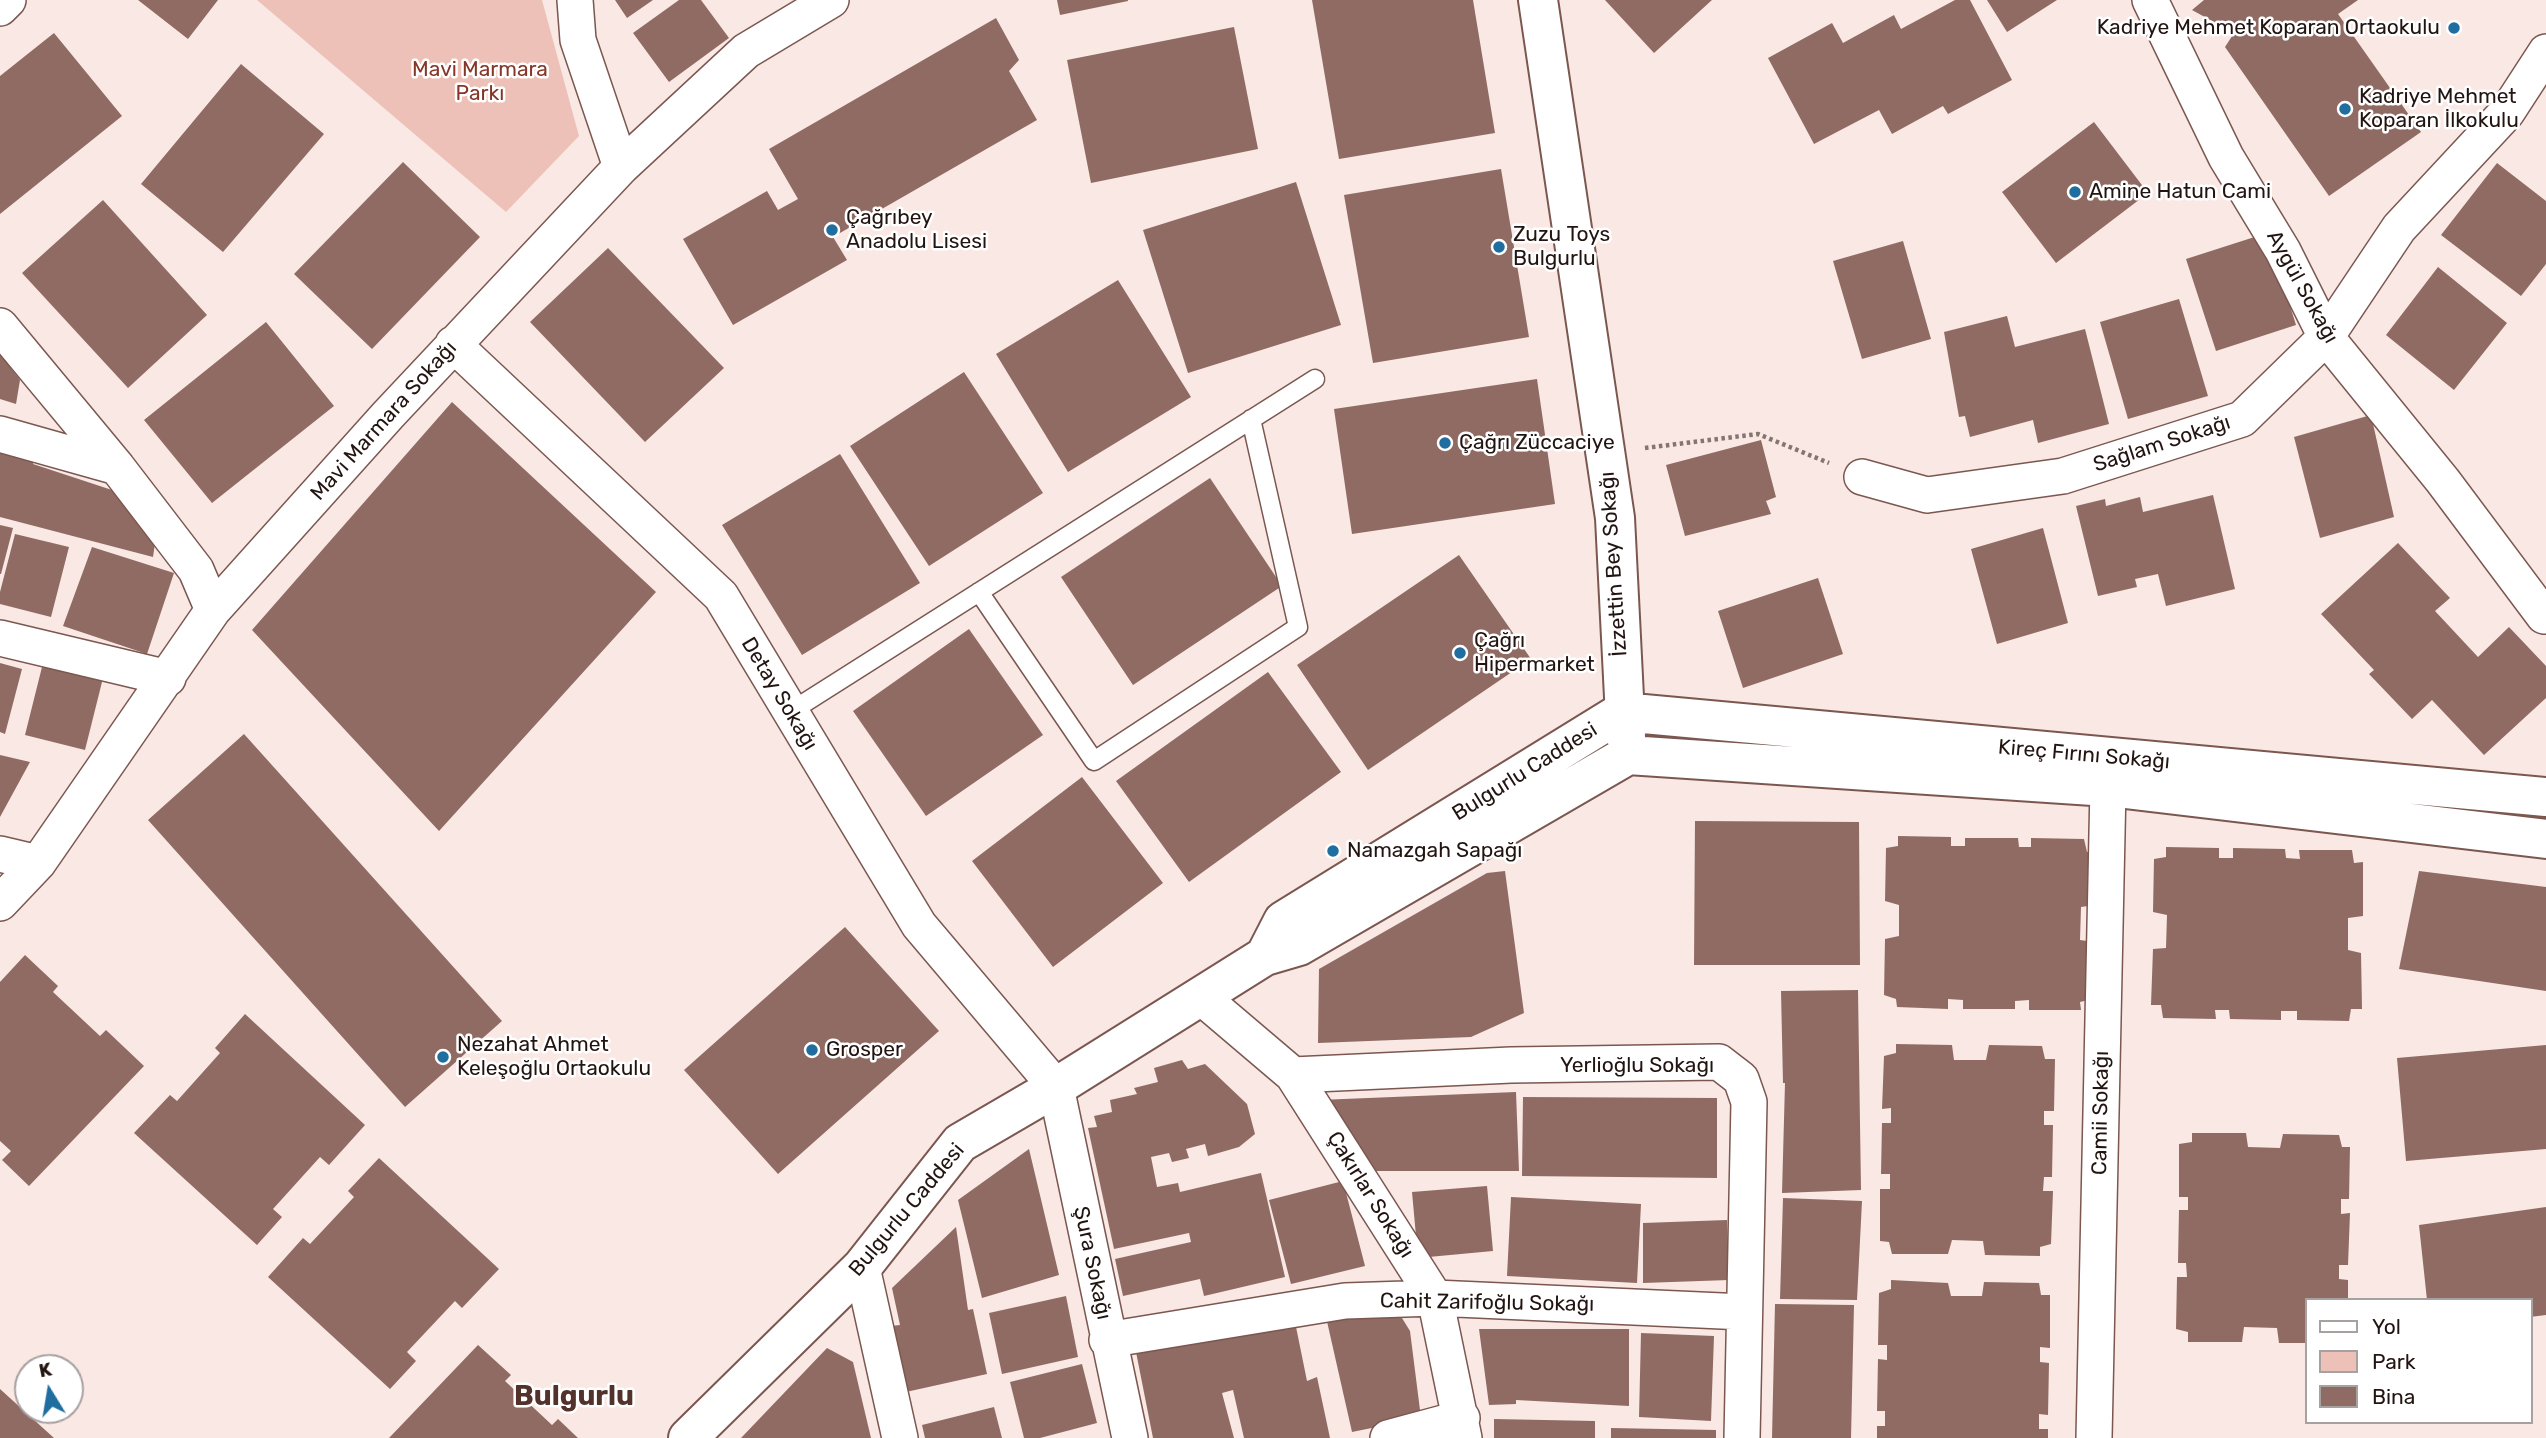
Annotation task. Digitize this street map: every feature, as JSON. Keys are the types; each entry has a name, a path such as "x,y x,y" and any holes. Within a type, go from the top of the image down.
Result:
{"main road":[{"name":"İzzettin Bey Sokağı","path":"1538,0 1615,517 1622,712 1628,755"},
{"name":"Kireç Fırını Sokağı","path":"1622,712 2546,797"},
{"name":"Bulgurlu Caddesi","path":"1265,957 1283,921 1622,712"},
{"name":"Kireç Fırını Sokağı","path":"1628,755 2108,787 2546,839"},
{"name":"Bulgurlu Caddesi","path":"688,1438 862,1266 960,1143 1056,1087 1265,957 1300,946 1628,755"}],"street":[{"path":"0,8 8,0"},
{"path":"575,0 578,40 621,167"},
{"name":"Mavi Marmara Sokağı","path":"0,903 38,863 214,610 453,344 621,167 746,51 831,0"},
{"name":"Aygül Sokağı","path":"2150,0 2226,157 2283,251 2326,337 2444,481 2544,616"},
{"name":"Sağlam Sokağı","path":"1862,477 1927,495 2063,476 2242,419 2326,337 2399,228 2507,112 2546,52"},
{"path":"0,326 117,467 196,570 214,610"},
{"name":"Detay Sokağı","path":"453,344 721,596 919,925 1056,1087"},
{"path":"0,434 117,467"},
{"path":"0,638 168,678"},
{"name":"Camii Sokağı","path":"2094,1438 2108,787"},
{"path":"0,854 38,863"},
{"name":"Çakırlar Sokağı","path":"1200,996 1293,1075 1435,1298 1463,1428"},
{"name":"Yerlioğlu Sokağı","path":"1293,1075 1511,1065 1719,1062 1741,1079 1749,1102 1742,1438"},
{"name":"Şura Sokağı","path":"1056,1087 1107,1340 1130,1438"},
{"path":"862,1266 900,1438"},
{"name":"Cahit Zarifoğlu Sokağı","path":"1107,1340 1345,1301 1435,1298 1744,1312"},
{"path":"1388,1438 1463,1428"}],"lane":[{"path":"790,712 1315,379"},
{"path":"979,592 1094,761 1298,627 1251,419"}],"path":[{"path":"1606,453 1758,434 1862,477"}],"green space":[{"name":"Mavi Marmara Parkı","path":"257,0 542,0 579,136 506,212"}],"building":[{"path":"138,0 218,0 188,39"},
{"path":"615,0 653,0 627,18"},
{"path":"679,0 701,0 729,38 669,82 633,33"},
{"path":"1057,0 1128,0 1128,1 1060,15"},
{"path":"1312,0 1473,0 1495,133 1339,159"},
{"path":"1605,0 1712,0 1654,53"},
{"path":"1955,0 1970,0 2012,80 1948,114 1943,106 1892,134 1879,110 1814,144 1768,58 1832,23 1843,43 1894,15 1901,29"},
{"path":"1987,0 2057,0 2007,32"},
{"path":"2204,0 2358,0 2338,14 2421,132 2329,196 2225,47 2234,33 2192,10"},
{"path":"996,18 1019,60 1009,71 1037,120 833,237 847,260 733,325 683,239 767,191 778,210 798,199 769,149"},
{"path":"1234,27 1258,149 1091,183 1067,60"},
{"path":"54,33 122,116 0,214 0,76"},
{"path":"241,64 324,134 223,252 141,184"},
{"name":"Amine Hatun Cami","path":"2094,122 2148,193 2056,263 2002,192"},
{"path":"403,162 480,237 372,349 294,274"},
{"path":"2497,163 2546,201 2546,264 2521,296 2441,235"},
{"path":"1501,169 1529,337 1373,363 1344,195"},
{"path":"1296,182 1341,325 1188,373 1143,230"},
{"path":"103,200 207,315 128,388 22,273"},
{"path":"2267,233 2296,325 2216,351 2186,259"},
{"path":"1903,241 1931,339 1862,359 1833,261"},
{"path":"608,248 724,368 645,442 530,322"},
{"path":"2438,267 2507,323 2454,390 2386,335"},
{"path":"1118,280 1191,397 1068,472 996,354"},
{"path":"2179,299 2208,396 2128,419 2100,322"},
{"path":"2007,316 2015,347 2085,329 2109,424 2038,443 2033,420 1970,437 1965,416 1959,417 1944,332"},
{"path":"266,322 334,406 212,503 144,420"},
{"path":"0,354 20,380 16,404 0,399"},
{"path":"964,372 1043,493 929,566 850,446"},
{"path":"1537,379 1555,504 1352,534 1334,409"},
{"path":"452,402 656,592 439,831 252,630"},
{"path":"2371,415 2394,517 2320,538 2294,437"},
{"path":"1761,440 1776,497 1766,501 1771,514 1685,536 1666,465"},
{"path":"0,444 35,455 33,464 115,491 156,536 153,557 0,517"},
{"path":"840,454 920,583 802,655 722,525"},
{"path":"1210,478 1282,586 1133,685 1061,577"},
{"path":"2213,495 2235,589 2166,606 2158,574 2135,579 2137,587 2098,596 2076,506 2105,499 2106,506 2140,497 2143,512"},
{"path":"0,525 13,528 1,574 0,574"},
{"path":"2043,528 2068,623 1997,644 1971,549"},
{"path":"15,534 69,547 51,617 0,604 0,592"},
{"path":"2398,543 2450,598 2435,611 2478,657 2509,627 2546,666 2546,698 2484,755 2432,700 2412,719 2369,674 2374,670 2321,614"},
{"path":"92,547 174,573 147,654 63,626"},
{"path":"1459,555 1531,659 1368,770 1297,665"},
{"path":"1818,578 1843,654 1743,688 1718,611"},
{"path":"969,629 1043,735 926,816 853,711"},
{"path":"0,663 22,669 5,734 0,732"},
{"path":"43,663 103,678 85,750 25,735"},
{"path":"1268,672 1341,772 1189,882 1116,781"},
{"path":"244,734 502,1021 405,1107 148,820"},
{"path":"0,755 30,762 0,817"},
{"path":"1082,777 1163,883 1053,967 972,861"},
{"path":"1695,821 1859,822 1860,965 1694,965"},
{"path":"1898,836 1951,837 1951,846 1965,846 1965,838 2018,838 2019,847 2031,847 2031,838 2084,839 2087,852 2096,852 2096,905 2081,907 2080,940 2094,942 2093,999 2080,1002 2081,1010 2029,1010 2029,1000 2015,1001 2015,1009 1963,1009 1963,1000 1948,999 1948,1009 1897,1007 1896,999 1884,995 1885,939 1899,936 1899,905 1885,901 1886,848 1898,846"},
{"path":"2166,847 2219,848 2219,858 2233,858 2233,848 2285,849 2286,858 2300,859 2299,850 2352,850 2354,863 2363,862 2363,916 2348,918 2348,950 2361,953 2362,1009 2351,1009 2349,1021 2297,1020 2297,1011 2281,1011 2281,1020 2230,1019 2229,1010 2215,1010 2216,1019 2163,1018 2161,1005 2151,1005 2153,949 2166,948 2167,915 2153,912 2154,859 2166,857"},
{"path":"1505,871 1524,1013 1471,1037 1318,1043 1319,969 1487,873"},
{"path":"2419,871 2546,887 2546,991 2399,969"},
{"name":"Grosper","path":"845,927 939,1031 778,1174 684,1070"},
{"path":"25,955 58,986 53,992 100,1036 106,1030 144,1066 29,1186 2,1160 11,1151 0,1141 0,982"},
{"path":"1858,990 1861,1190 1782,1193 1785,1083 1781,991"},
{"path":"245,1014 365,1125 329,1165 320,1157 273,1209 282,1217 257,1245 134,1133 170,1095 177,1101 220,1053 215,1048"},
{"path":"1896,1044 1952,1045 1954,1060 1986,1060 1989,1045 2042,1046 2045,1059 2055,1059 2054,1111 2044,1111 2044,1125 2053,1125 2052,1177 2044,1177 2043,1191 2053,1191 2051,1244 2040,1247 2040,1256 1985,1255 1983,1241 1952,1240 1948,1254 1892,1254 1889,1242 1880,1241 1880,1189 1890,1189 1890,1174 1881,1174 1882,1123 1891,1123 1891,1108 1882,1109 1884,1056 1896,1053"},
{"path":"2546,1045 2546,1149 2406,1161 2397,1058"},
{"path":"1182,1060 1188,1069 1205,1064 1247,1104 1255,1134 1239,1147 1208,1156 1205,1144 1186,1149 1189,1158 1172,1162 1169,1153 1151,1157 1157,1187 1178,1183 1180,1192 1261,1173 1285,1277 1204,1296 1200,1279 1123,1296 1115,1259 1191,1242 1189,1233 1114,1249 1088,1128 1097,1127 1094,1116 1112,1112 1110,1100 1137,1094 1134,1088 1158,1082 1154,1068"},
{"path":"1516,1092 1519,1171 1374,1171 1319,1100"},
{"path":"1523,1097 1717,1098 1717,1178 1522,1176"},
{"path":"2192,1133 2246,1133 2248,1147 2280,1148 2283,1134 2339,1135 2342,1147 2350,1147 2349,1199 2341,1199 2341,1214 2350,1213 2348,1265 2339,1265 2339,1279 2348,1280 2348,1298 2304,1298 2304,1343 2279,1343 2277,1328 2244,1327 2242,1342 2188,1342 2188,1332 2176,1329 2177,1277 2187,1277 2186,1263 2178,1263 2179,1210 2188,1210 2188,1197 2179,1197 2179,1144 2192,1142"},
{"path":"1029,1149 1059,1275 982,1298 958,1200"},
{"path":"379,1158 499,1269 462,1308 455,1301 407,1352 416,1361 390,1389 268,1277 303,1238 310,1244 354,1197 348,1191"},
{"path":"1343,1181 1365,1266 1291,1284 1269,1200"},
{"path":"1487,1186 1493,1251 1418,1258 1412,1192"},
{"path":"1511,1197 1641,1204 1637,1283 1507,1276"},
{"path":"1783,1198 1862,1201 1857,1300 1780,1299"},
{"path":"2546,1207 2546,1315 2532,1317 2532,1298 2427,1298 2419,1225"},
{"path":"1727,1220 1729,1280 1643,1283 1643,1223"},
{"path":"956,1227 968,1310 973,1309 987,1374 906,1392 891,1326 900,1325 892,1288"},
{"path":"1891,1280 1948,1283 1951,1296 1982,1296 1984,1282 2039,1283 2041,1295 2050,1295 2050,1348 2040,1347 2040,1362 2049,1363 2048,1415 2039,1414 2039,1429 2048,1429 2048,1438 1877,1438 1877,1426 1885,1426 1885,1411 1877,1411 1878,1359 1887,1360 1887,1345 1878,1345 1879,1293 1891,1289"},
{"path":"1066,1296 1078,1357 1002,1374 989,1313"},
{"path":"1775,1304 1854,1305 1851,1438 1772,1438"},
{"path":"1397,1310 1410,1331 1421,1418 1352,1432 1326,1317"},
{"path":"1294,1317 1307,1381 1317,1377 1330,1438 1244,1438 1233,1390 1222,1393 1234,1438 1153,1438 1136,1352"},
{"path":"1479,1329 1629,1329 1629,1406 1516,1400 1516,1404 1489,1405"},
{"path":"1641,1333 1714,1336 1711,1421 1639,1417"},
{"path":"478,1345 511,1375 505,1381 552,1425 558,1419 578,1438 389,1438"},
{"path":"827,1348 853,1362 871,1438 741,1438"},
{"path":"1082,1364 1097,1423 1040,1438 1024,1438 1010,1382"},
{"path":"0,1389 14,1402 14,1424 39,1424 54,1438 0,1438"},
{"path":"994,1407 1002,1438 925,1438 922,1425"},
{"path":"1494,1419 1595,1421 1595,1438 1494,1438"},
{"path":"1611,1428 1716,1430 1716,1438 1611,1438"}],"place":[{"name":"Kadriye Mehmet Koparan Ortaokulu","path":"2454,28"},
{"name":"Kadriye Mehmet Koparan İlkokulu","path":"2345,109"},
{"name":"Amine Hatun Cami","path":"2075,192"},
{"name":"Çağrıbey Anadolu Lisesi","path":"832,230"},
{"name":"Zuzu Toys Bulgurlu","path":"1499,247"},
{"name":"Çağrı Züccaciye","path":"1445,443"},
{"name":"Çağrı Hipermarket","path":"1460,653"},
{"name":"Namazgah Sapağı","path":"1333,851"},
{"name":"Grosper","path":"812,1050"},
{"name":"Nezahat Ahmet Keleşoğlu Ortaokulu","path":"443,1057"}],"district":[{"name":"Bulgurlu","path":"574,1397"}]}
